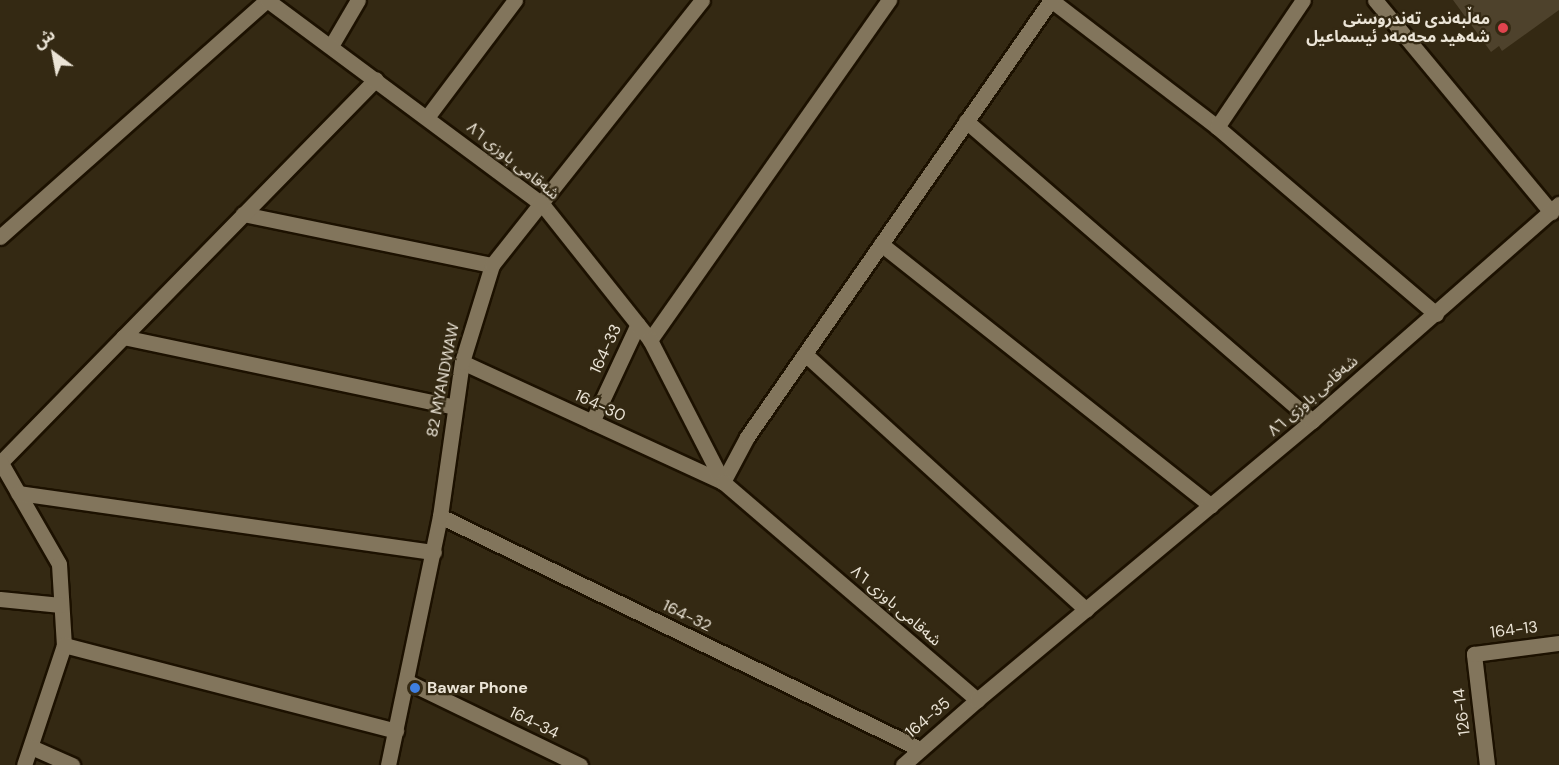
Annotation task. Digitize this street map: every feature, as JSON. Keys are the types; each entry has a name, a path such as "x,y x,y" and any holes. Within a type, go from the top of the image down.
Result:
{"street":[{"name":"شەقامی باوزی ٨٦","path":"267,0 428,116 542,204 650,340 723,482 977,700 1312,421 1555,208"},
{"path":"0,237 267,0"},
{"path":"331,46 358,0"},
{"path":"428,116 515,0"},
{"name":"82 MYANDWAW","path":"388,765 408,682 434,552 462,362 492,265 702,0"},
{"path":"650,340 889,0"},
{"path":"723,482 747,437 1051,0 1217,127 1436,314"},
{"path":"1217,127 1303,0"},
{"path":"1375,0 1555,208"},
{"path":"24,765 64,645 59,564 0,463 376,79"},
{"path":"966,122 1312,421"},
{"path":"243,213 492,265"},
{"path":"881,244 1211,506"},
{"name":"164-33","path":"592,422 638,324"},
{"path":"123,337 454,407"},
{"path":"805,354 1086,610"},
{"name":"164-30","path":"462,362 723,482"},
{"path":"18,493 434,552"},
{"name":"164-32","path":"440,516 918,748"},
{"path":"0,599 61,605"},
{"name":"164-13","path":"1474,654 1559,643"},
{"path":"64,645 396,731"},
{"name":"126-14","path":"1474,654 1487,765"},
{"name":"164-34","path":"408,682 580,765"},
{"name":"164-35","path":"903,765 918,748 977,700"},
{"path":"31,747 72,765"}],"building":[{"name":"مەڵبەندی تەندروستی شەهید محەمەد ئیسماعیل","path":"1453,0 1559,0 1559,10 1502,51 1499,46 1491,52"}],"place":[{"name":"مەڵبەندی تەندروستی شەهید محەمەد ئیسماعیل","path":"1503,28"},
{"name":"Bawar Phone","path":"415,688"}]}
